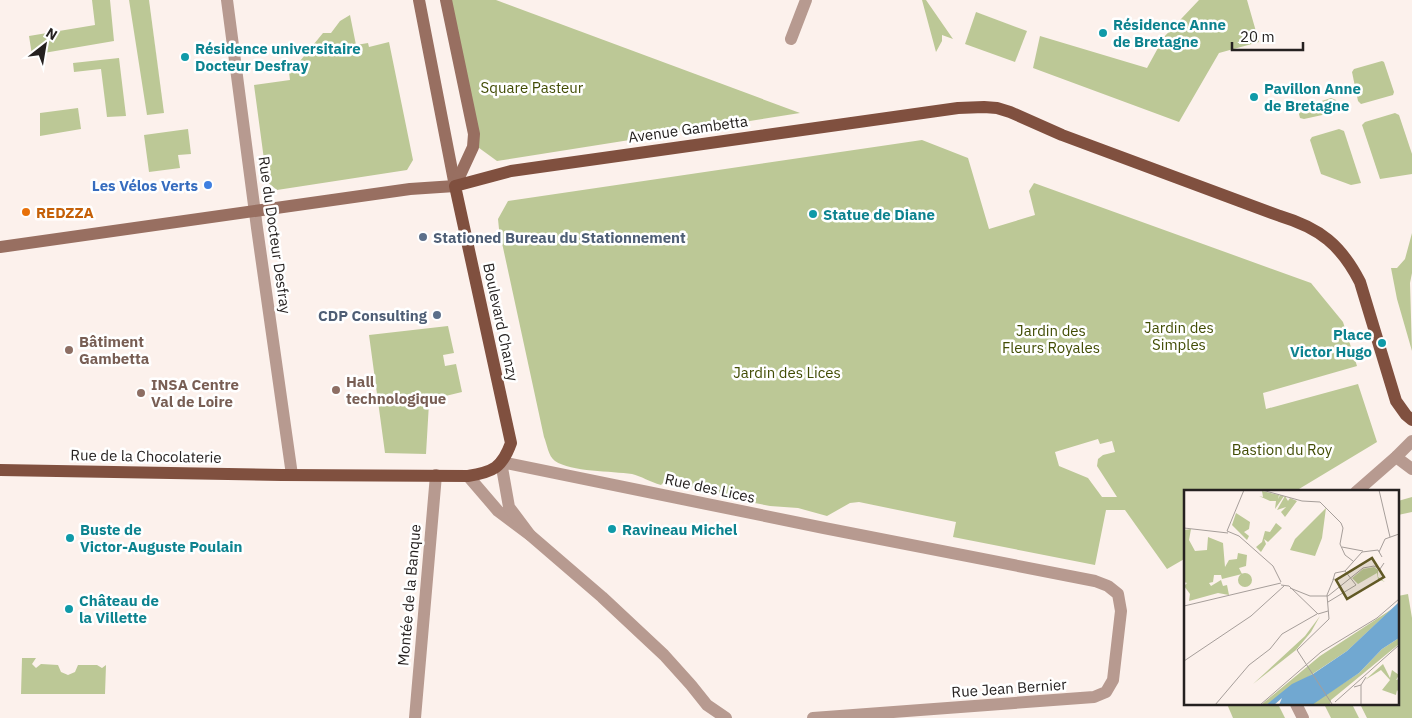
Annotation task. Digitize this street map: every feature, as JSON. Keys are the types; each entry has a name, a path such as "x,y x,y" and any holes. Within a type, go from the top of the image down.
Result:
{"main road":[{"name":"Boulevard Chanzy","path":"420,0 456,186 511,443 507,454 501,462"},
{"path":"446,0 474,134 473,148 456,186"},
{"name":"Avenue Gambetta","path":"0,247 410,189 456,186 510,171 958,108 984,107 1010,112 1062,135 1302,223 1330,240 1341,251 1360,282 1396,401 1406,416 1412,420"},
{"path":"292,475 468,476 492,471 501,462"},
{"name":"Rue de la Chocolaterie","path":"0,470 292,475"}],"street":[{"name":"Rue du Docteur Desfray","path":"227,0 292,475"},
{"path":"791,39 806,0"},
{"path":"1358,490 1412,441"},
{"path":"1396,457 1412,469"},
{"path":"501,462 509,507 530,535"},
{"name":"Rue des Lices","path":"501,462 1095,581 1108,586 1118,594"},
{"name":"Montée de la Banque","path":"416,718 436,475"},
{"path":"468,476 498,511 530,535 602,597 664,655 707,706 726,718"},
{"name":"Rue Jean Bernier","path":"813,718 1094,698 1106,692 1113,680 1120,611 1118,594"},
{"path":"1297,706 1303,718"}],"green space":[{"path":"92,0 110,0 114,41 32,55 29,36 95,25"},
{"path":"129,0 149,0 164,113 147,115"},
{"name":"Square Pasteur","path":"444,0 496,0 800,113 497,161 475,145"},
{"path":"922,0 926,0 953,39 942,35 942,41 936,52"},
{"path":"1199,0 1247,0 1259,42 1219,53 1179,122 1033,68 1040,36 1147,68 1164,37"},
{"path":"976,12 1027,31 1015,62 965,44"},
{"path":"350,15 356,45 368,43 369,47 389,42 413,160 407,170 277,190 267,182 254,85 290,80 288,64 300,61 323,33 331,33 340,21"},
{"path":"119,58 126,116 107,117 101,69 74,72 73,63"},
{"path":"1384,62 1394,92 1393,95 1361,104 1358,101 1352,72 1354,69"},
{"path":"1331,98 1336,100 1338,109 1336,112 1304,119 1300,118 1298,110 1300,108"},
{"path":"78,108 81,129 40,136 40,113"},
{"path":"1395,113 1399,115 1412,154 1412,174 1380,179 1362,125 1365,122"},
{"path":"188,129 191,154 178,155 180,168 149,172 144,135"},
{"path":"1339,129 1344,131 1361,183 1351,185 1321,174 1310,140 1312,137"},
{"path":"922,140 968,158 989,229 1035,215 1029,191 1034,183 1311,283 1343,322 1357,366 1263,393 1266,409 1358,384 1377,442 1297,490 1184,490 1184,559 1167,569 1125,510 1106,510 1095,565 953,537 956,522 859,502 850,503 827,516 798,508 770,506 739,500 722,493 664,482 661,485 632,474 592,471 562,465 555,461 549,453 544,437 498,219 508,201","holes":["1098,439 1100,444 1112,441 1115,452 1103,455 1098,459 1097,466 1117,497 1102,497 1088,478 1059,466 1055,452"]},
{"path":"1412,233 1412,273 1410,283 1412,351 1397,299 1391,268 1397,268 1405,259"},
{"path":"448,326 454,353 443,355 445,366 456,364 462,392 433,399 429,403 426,454 385,453 369,335"},
{"path":"1412,497 1412,512 1400,515 1400,500"},
{"path":"1408,594 1412,618 1412,718 1367,718 1361,706 1400,706 1400,596"},
{"path":"22,658 36,658 32,664 36,668 41,664 58,665 61,672 68,675 75,672 78,665 97,665 102,668 106,665 105,694 21,694"},
{"path":"1228,706 1279,706 1285,718 1233,718"},
{"path":"1325,706 1353,706 1359,718 1331,718"}],"place":[{"name":"Résidence Anne de Bretagne","path":"1103,33"},
{"name":"Résidence universitaire Docteur Desfray","path":"185,57"},
{"name":"Pavillon Anne de Bretagne","path":"1254,97"},
{"name":"Les Vélos Verts","path":"208,185"},
{"name":"REDZZA","path":"26,212"},
{"name":"Statue de Diane","path":"813,214"},
{"name":"Stationed Bureau du Stationnement","path":"423,237"},
{"name":"CDP Consulting","path":"437,315"},
{"name":"Place Victor Hugo","path":"1382,343"},
{"name":"Bâtiment Gambetta","path":"69,350"},
{"name":"Hall technologique","path":"336,390"},
{"name":"INSA Centre Val de Loire","path":"141,393"},
{"name":"Ravineau Michel","path":"612,529"},
{"name":"Buste de Victor-Auguste Poulain","path":"70,538"},
{"name":"Château de la Villette","path":"69,609"}],"park label":[{"name":"Jardin des Simples","path":"1179,336"},
{"name":"Jardin des Fleurs Royales","path":"1051,338"},
{"name":"Jardin des Lices","path":"787,372"},
{"name":"Bastion du Roy","path":"1282,449"}]}
